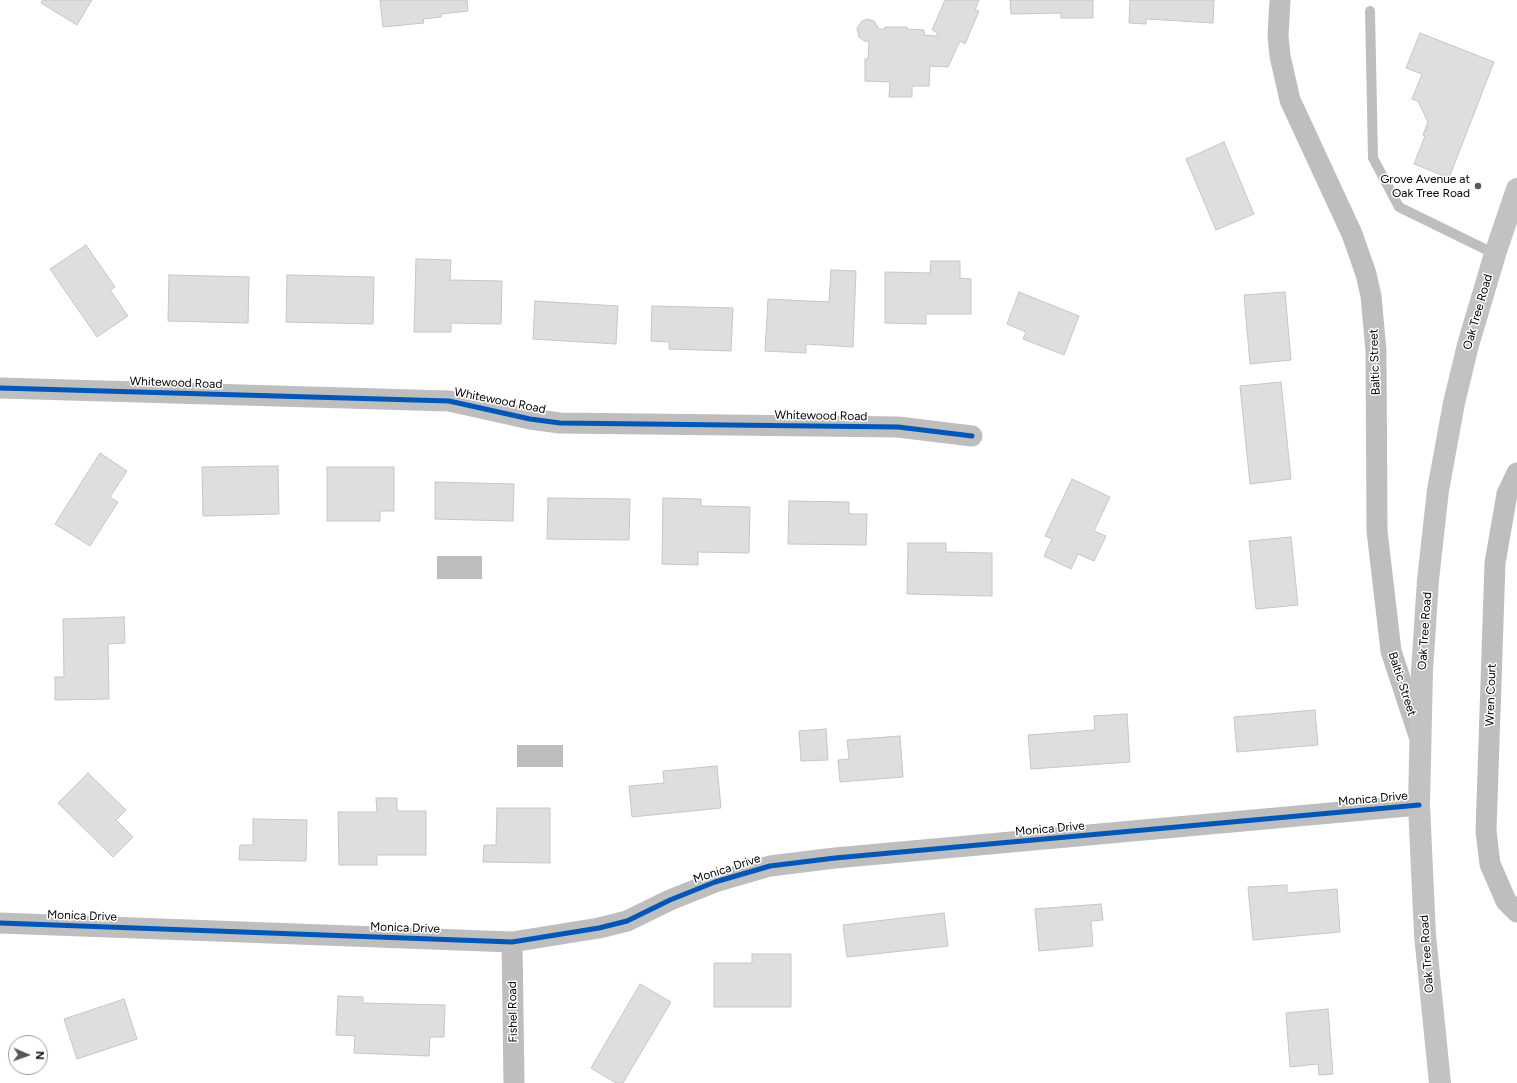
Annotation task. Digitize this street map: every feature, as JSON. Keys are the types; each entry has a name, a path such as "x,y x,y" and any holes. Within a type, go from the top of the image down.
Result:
{"main road":[{"name":"Oak Tree Road","path":"1440,1083 1425,935 1419,806 1420,738 1425,627 1438,490 1460,378 1495,254 1517,189"}],"street":[{"name":"Baltic Street","path":"1280,0 1278,36 1280,56 1290,100 1352,234 1366,274 1371,296 1376,351 1378,538 1391,651 1420,738"},
{"name":"Whitewood Road","path":"0,388 449,401 530,419 560,422 898,427 972,436"},
{"name":"Wren Court","path":"1517,473 1507,494 1495,563 1486,831 1490,864 1506,901 1517,912"},
{"name":"Monica Drive","path":"0,923 512,942 599,928 627,921 670,900 715,882 770,866 843,857 1419,806"},
{"name":"Fishel Road","path":"512,942 514,1083"}],"lane":[{"path":"1370,11 1373,158 1399,207 1495,254"}],"shaded area":[{"path":"437,556 482,556 482,579 437,579"},
{"path":"517,745 563,745 563,767 517,767"}],"building":[{"path":"43,0 92,0 77,25 41,3"},
{"path":"380,0 467,0 468,11 441,14 441,17 423,19 424,23 383,27"},
{"path":"945,0 979,0 975,10 979,11 965,44 960,41 948,67 930,66 929,86 912,86 912,97 889,97 890,82 865,81 865,59 868,59 869,41 864,41 859,37 857,28 862,21 867,19 874,21 879,29 885,29 885,27 907,27 907,29 924,30 924,35 936,36 938,33 932,30"},
{"path":"1010,0 1093,0 1093,18 1061,18 1061,13 1011,14"},
{"path":"1130,0 1214,0 1213,23 1146,19 1146,24 1129,23"},
{"path":"1420,33 1494,62 1449,178 1414,164 1425,136 1423,135 1428,122 1418,101 1412,99 1422,74 1406,68"},
{"path":"1224,142 1254,214 1216,230 1186,159"},
{"path":"86,245 115,287 110,290 128,316 97,337 50,269"},
{"path":"416,259 451,260 450,280 502,281 501,324 451,323 451,332 414,332"},
{"path":"931,261 960,261 960,278 971,279 971,314 926,314 926,324 885,323 885,272 930,273"},
{"path":"831,270 856,271 853,347 806,344 806,353 765,351 768,299 829,302"},
{"path":"169,275 249,277 248,323 168,321"},
{"path":"287,275 374,277 373,324 286,322"},
{"path":"1019,292 1079,316 1064,355 1023,339 1026,332 1007,324"},
{"path":"1285,292 1291,360 1250,364 1244,295"},
{"path":"535,301 618,306 616,344 533,339"},
{"path":"652,306 733,308 731,351 669,349 669,342 651,341"},
{"path":"1281,382 1291,479 1250,484 1240,386"},
{"path":"100,453 127,471 110,497 118,502 90,546 55,524"},
{"path":"278,466 279,514 203,516 202,467"},
{"path":"327,467 394,467 394,511 380,511 380,521 327,521"},
{"path":"1072,479 1110,497 1094,531 1106,536 1094,561 1078,554 1071,569 1044,556 1052,539 1045,536"},
{"path":"435,482 514,484 513,521 435,519"},
{"path":"548,498 630,499 629,540 547,539"},
{"path":"663,498 701,499 701,506 750,507 749,553 698,552 698,565 662,564"},
{"path":"789,501 849,502 849,514 867,514 866,545 788,544"},
{"path":"1291,537 1298,605 1256,609 1249,541"},
{"path":"908,543 946,543 946,552 992,553 992,596 907,594"},
{"path":"124,617 125,643 108,644 109,699 55,700 55,677 64,677 63,619"},
{"path":"1315,710 1318,745 1237,752 1234,717"},
{"path":"1127,714 1130,762 1031,769 1028,735 1095,730 1094,716"},
{"path":"826,729 828,760 801,761 799,731"},
{"path":"900,736 903,777 840,782 838,760 849,759 847,740"},
{"path":"717,766 721,808 632,817 629,786 664,783 663,771"},
{"path":"88,773 126,810 116,820 133,837 113,857 58,803"},
{"path":"376,798 397,798 397,811 426,811 426,855 377,855 377,865 339,865 338,812 377,812"},
{"path":"497,808 550,808 550,863 483,862 484,845 496,845"},
{"path":"253,819 307,820 306,861 239,860 240,845 253,845"},
{"path":"1287,885 1287,893 1337,889 1340,932 1253,940 1248,887"},
{"path":"1101,904 1103,920 1091,921 1093,946 1039,951 1035,909"},
{"path":"944,913 948,946 847,957 843,925"},
{"path":"752,954 791,954 791,1007 714,1007 714,963 752,963"},
{"path":"640,984 671,1002 623,1083 616,1083 591,1068"},
{"path":"338,996 363,997 363,1003 445,1005 444,1037 430,1037 429,1056 354,1053 355,1036 336,1035"},
{"path":"124,999 137,1039 77,1059 64,1019"},
{"path":"1328,1009 1333,1074 1319,1075 1318,1064 1290,1067 1286,1013"}],"cycle path":[{"path":"0,388 449,401 530,419 560,423 898,427 972,436"},
{"path":"0,923 512,942 599,928 627,921 670,900 715,882 770,866 835,858 1419,805"}],"place":[{"name":"Grove Avenue at Oak Tree Road","path":"1478,186"}]}
